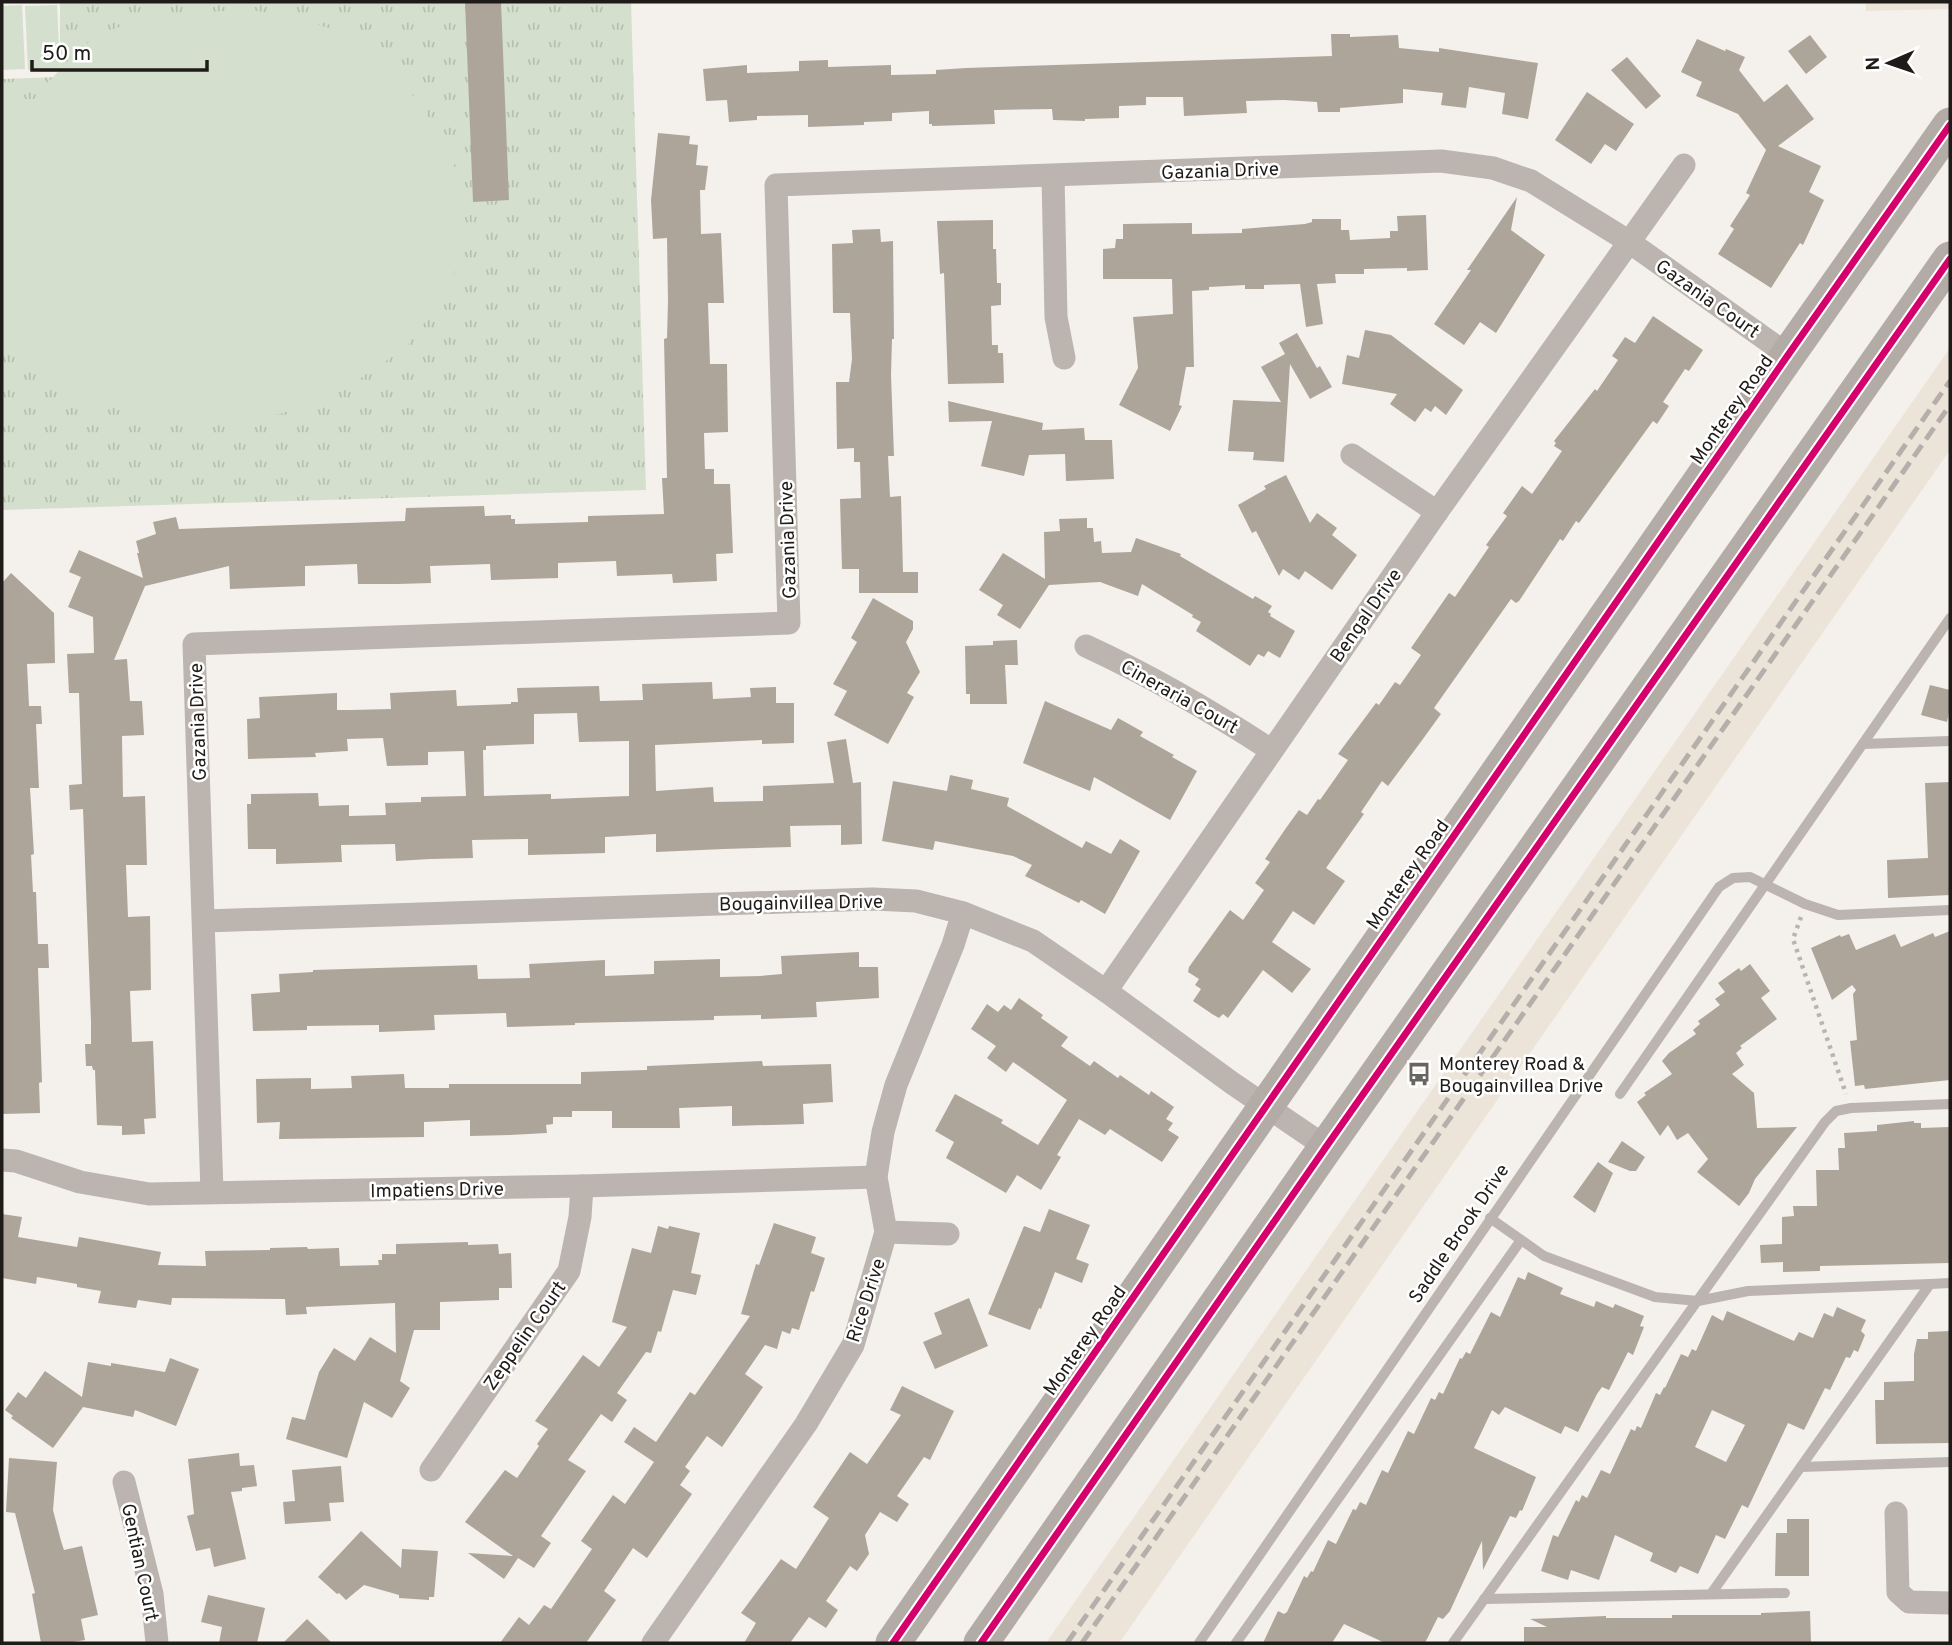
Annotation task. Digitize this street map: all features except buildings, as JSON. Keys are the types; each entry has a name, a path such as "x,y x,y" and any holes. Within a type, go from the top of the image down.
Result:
{"main road":[{"name":"Monterey Road","path":"893,1643 1265,1105 1950,125"},
{"path":"981,1643 1950,259"}],"street":[{"name":"Gazania Drive","path":"212,1192 194,644 789,623 776,185 1441,161 1493,168 1531,181 1628,241"},
{"name":"Bengal Drive","path":"1106,990 1437,512 1684,165"},
{"path":"1053,176 1055,317 1064,358"},
{"name":"Gazania Court","path":"1628,241 1788,355"},
{"path":"1352,455 1437,512"},
{"name":"Cineraria Court","path":"1086,646 1137,670 1229,722 1271,750"},
{"name":"Bougainvillea Drive","path":"205,921 873,899 916,901 963,913 1033,941 1326,1147"},
{"name":"Rice Drive","path":"653,1643 806,1424 853,1345 886,1233 876,1177 883,1132 896,1086 953,946 963,913"},
{"name":"Impatiens Drive","path":"2,1160 16,1161 80,1182 149,1194 582,1186 876,1177"},
{"name":"Zeppelin Court","path":"431,1470 569,1271 580,1217 582,1186"},
{"path":"886,1233 948,1234"},
{"name":"Gentian Court","path":"124,1482 152,1594 157,1643"},
{"path":"1896,1513 1898,1592 1909,1602 1950,1603"}],"lane":[{"path":"1620,1094 1950,618"},
{"path":"1863,744 1950,741"},
{"name":"Saddle Brook Drive","path":"1199,1643 1719,887 1733,878 1750,877 1805,904 1838,915 1950,910"},
{"path":"1453,1643 1825,1122 1836,1111 1851,1108 1950,1104"},
{"path":"1490,1218 1544,1256 1655,1297 1698,1301 1748,1291 1950,1283"},
{"path":"1236,1643 1521,1240"},
{"path":"1711,1594 1930,1284"},
{"path":"1801,1467 1950,1462"},
{"path":"1484,1599 1785,1593"}],"path":[{"path":"1805,904 1793,939 1851,1108"}],"shaded area":[{"path":"1866,2 1950,2 1950,9 1866,11"},
{"path":"1950,348 1950,450 1122,1639 1118,1643 1046,1643"}],"green space":[{"path":"60,2 631,2 646,490 2,510 2,79 60,77"},
{"path":"22,5 25,69 2,70 2,6"},
{"path":"57,5 60,69 28,70 25,6"},
{"path":"244,9 287,15 344,33 383,63 408,89 433,124 454,165 465,206 463,256 439,304 405,348 356,381 300,408 243,424 183,424 132,415 73,392 22,362 2,340 2,99 34,99 78,51 95,38 114,29 156,18"}],"railway":[{"path":"1067,1643 1950,381"},
{"path":"1082,1643 1950,405"}],"cycle path":[{"path":"893,1643 1950,125"},
{"path":"981,1643 1950,259"}],"place":[{"name":"Monterey Road & Bougainvillea Drive","path":"1419,1074"}]}
